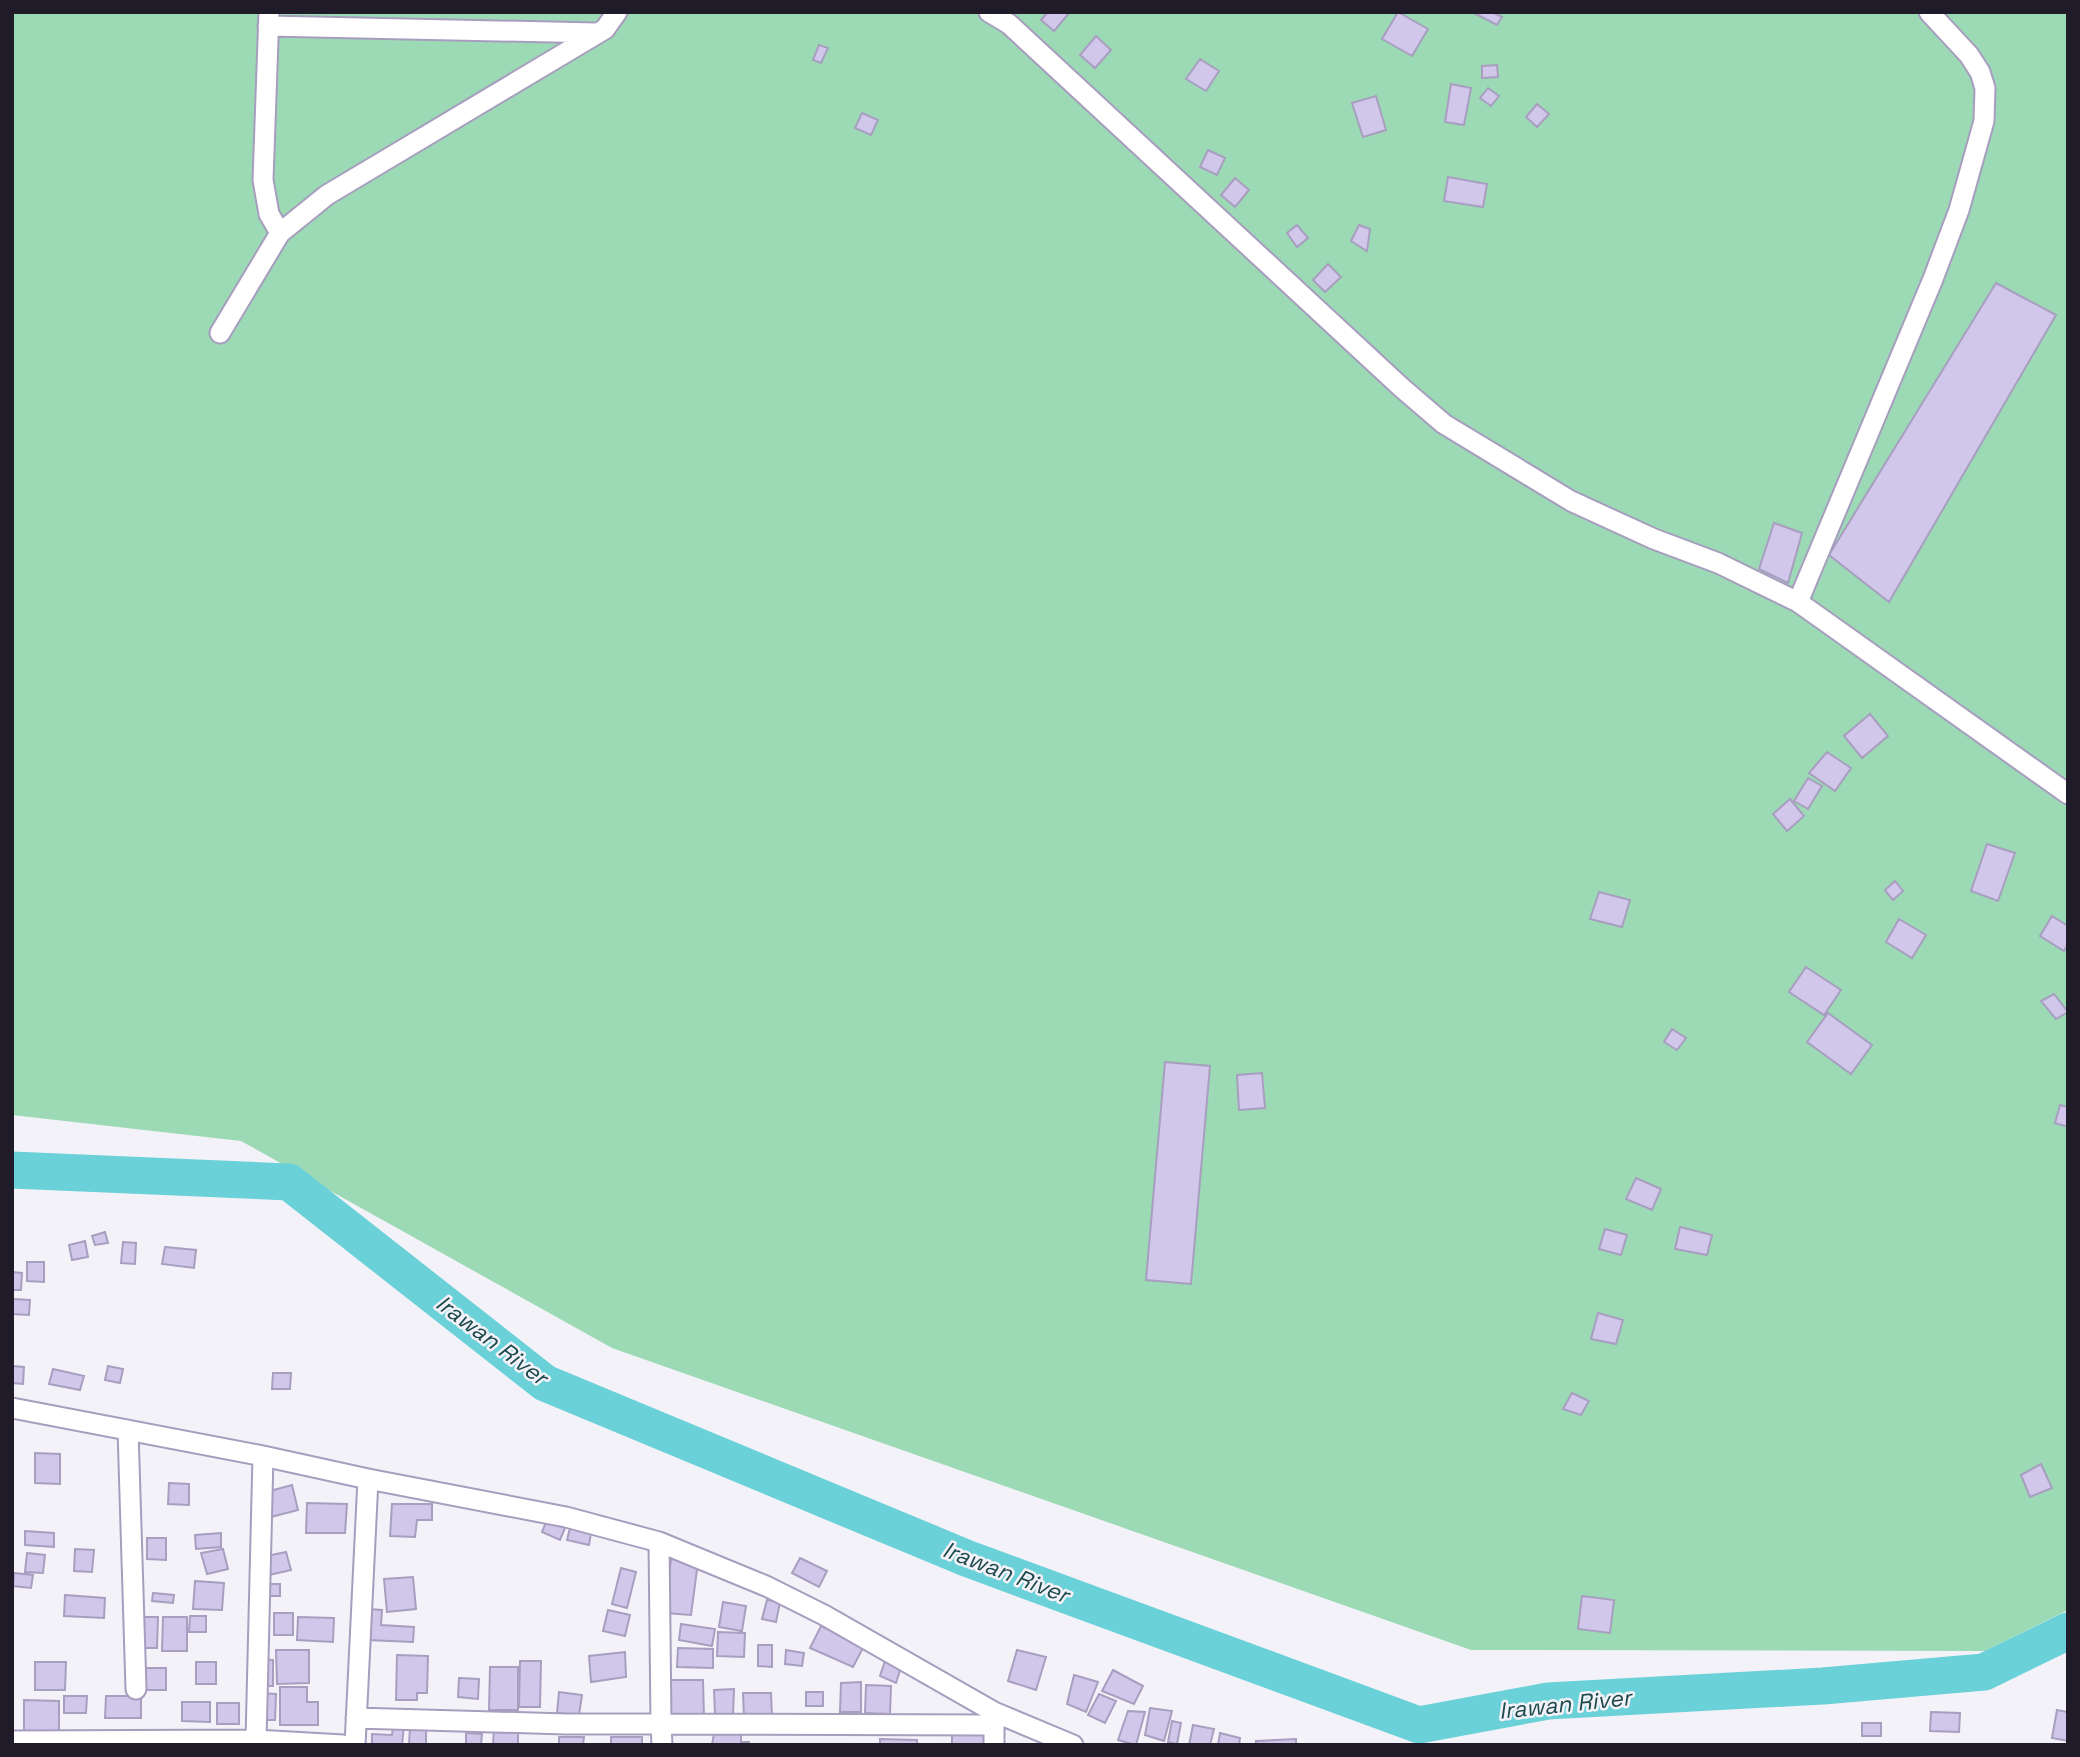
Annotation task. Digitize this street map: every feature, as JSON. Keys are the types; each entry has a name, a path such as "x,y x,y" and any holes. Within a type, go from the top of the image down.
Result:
{"street":[{"path":"220,333 280,233 327,195 605,29 617,12"},
{"path":"989,12 1009,24 1444,424 1571,501 1654,539 1718,563 1798,602 2068,794"},
{"path":"1798,602 1933,279 1959,210 1984,121 1985,88 1980,72 1969,55 1930,13"},
{"path":"280,233 269,215 262,180 269,19 598,33"},
{"path":"12,1408 566,1517 659,1542 766,1586 824,1615 994,1727"},
{"path":"128,1430 135,1689"},
{"path":"256,1740 263,1456"},
{"path":"355,1745 368,1479"},
{"path":"659,1542 662,1745"},
{"path":"356,1718 566,1724 994,1727 1073,1745"},
{"path":"12,1741 256,1740 343,1745"}],"green space":[{"path":"12,12 2068,12 2068,1610 1985,1651 1471,1650 612,1348 241,1141 12,1115"}],"building":[{"path":"1048,12 1070,12 1054,31 1041,20"},
{"path":"1398,12 1428,29 1412,56 1382,39"},
{"path":"1472,12 1492,12 1502,17 1497,25"},
{"path":"1096,36 1111,50 1095,68 1080,55"},
{"path":"819,45 828,48 821,63 813,60"},
{"path":"1200,59 1219,71 1206,91 1186,79"},
{"path":"1497,65 1498,77 1482,78 1482,66"},
{"path":"1451,84 1471,88 1464,125 1445,122"},
{"path":"1488,88 1499,96 1491,106 1480,98"},
{"path":"1376,96 1386,130 1363,137 1352,103"},
{"path":"1537,104 1549,114 1537,127 1526,117"},
{"path":"862,113 878,120 871,135 855,128"},
{"path":"1208,150 1225,158 1217,175 1200,167"},
{"path":"1448,177 1487,184 1483,207 1444,201"},
{"path":"1235,178 1249,190 1235,207 1221,195"},
{"path":"1297,225 1308,238 1297,247 1287,233"},
{"path":"1359,225 1370,229 1367,251 1351,241"},
{"path":"1328,264 1341,277 1325,292 1313,280"},
{"path":"1996,283 2056,315 1889,602 1829,555"},
{"path":"1774,523 1802,533 1788,583 1759,569"},
{"path":"1870,714 1888,736 1862,758 1844,736"},
{"path":"1827,752 1851,768 1835,791 1809,773"},
{"path":"1808,778 1822,786 1808,809 1794,801"},
{"path":"1790,799 1804,816 1787,831 1773,814"},
{"path":"1987,844 2015,853 1998,901 1971,891"},
{"path":"1895,881 1903,891 1893,900 1885,890"},
{"path":"1599,892 1630,900 1622,927 1590,919"},
{"path":"2052,916 2068,926 2068,944 2064,951 2040,936"},
{"path":"1899,919 1926,935 1912,958 1886,942"},
{"path":"1806,967 1841,990 1824,1015 1789,992"},
{"path":"2054,994 2068,1012 2056,1019 2041,1001"},
{"path":"1828,1013 1872,1045 1851,1074 1807,1042"},
{"path":"1672,1029 1686,1038 1677,1050 1664,1042"},
{"path":"1165,1062 1210,1066 1191,1284 1146,1280"},
{"path":"1262,1073 1265,1108 1239,1110 1237,1075"},
{"path":"2060,1105 2068,1107 2068,1127 2055,1123"},
{"path":"1636,1178 1661,1189 1652,1210 1626,1199"},
{"path":"1680,1227 1712,1235 1707,1255 1675,1249"},
{"path":"1605,1229 1627,1235 1621,1255 1599,1249"},
{"path":"105,1232 108,1243 95,1245 92,1236"},
{"path":"85,1241 88,1257 72,1260 69,1245"},
{"path":"123,1242 136,1243 135,1264 121,1263"},
{"path":"165,1247 196,1250 194,1268 162,1264"},
{"path":"27,1262 44,1262 44,1282 27,1281"},
{"path":"12,1272 22,1273 21,1290 12,1290"},
{"path":"12,1299 30,1300 29,1315 12,1314"},
{"path":"1598,1313 1623,1320 1616,1344 1591,1339"},
{"path":"12,1366 24,1367 23,1384 12,1383"},
{"path":"108,1366 123,1369 120,1383 105,1380"},
{"path":"53,1369 84,1376 80,1390 49,1384"},
{"path":"273,1373 291,1373 290,1389 272,1389"},
{"path":"1572,1393 1589,1401 1581,1415 1563,1409"},
{"path":"35,1453 60,1454 60,1484 35,1483"},
{"path":"2041,1464 2052,1488 2030,1497 2021,1475"},
{"path":"169,1483 189,1484 189,1505 168,1504"},
{"path":"292,1485 298,1510 271,1517 266,1492"},
{"path":"307,1503 347,1504 345,1533 306,1533"},
{"path":"392,1504 432,1504 432,1520 417,1520 415,1537 390,1536"},
{"path":"547,1520 565,1528 560,1540 542,1532"},
{"path":"570,1528 591,1533 589,1545 567,1540"},
{"path":"25,1531 54,1533 54,1547 25,1545"},
{"path":"221,1533 221,1547 196,1549 195,1535"},
{"path":"147,1538 166,1538 166,1560 147,1559"},
{"path":"75,1549 94,1550 92,1572 74,1571"},
{"path":"223,1549 228,1569 207,1574 201,1553"},
{"path":"286,1552 291,1570 265,1576 262,1557"},
{"path":"27,1553 45,1555 43,1573 25,1572"},
{"path":"800,1558 827,1571 819,1587 792,1573"},
{"path":"671,1559 698,1562 691,1615 665,1613"},
{"path":"621,1568 636,1572 627,1608 612,1604"},
{"path":"14,1573 33,1575 31,1588 13,1586"},
{"path":"413,1577 416,1609 387,1612 384,1579"},
{"path":"195,1581 224,1583 222,1610 193,1609"},
{"path":"266,1584 280,1584 280,1596 266,1596"},
{"path":"153,1593 174,1595 173,1603 152,1601"},
{"path":"65,1595 105,1598 104,1618 64,1616"},
{"path":"1582,1596 1614,1600 1610,1633 1578,1629"},
{"path":"767,1600 780,1602 776,1622 762,1619"},
{"path":"723,1602 746,1606 742,1631 719,1627"},
{"path":"369,1609 382,1610 381,1625 414,1627 413,1642 367,1640"},
{"path":"608,1610 630,1615 625,1636 603,1631"},
{"path":"274,1613 293,1613 293,1635 274,1635"},
{"path":"190,1616 206,1616 206,1632 189,1632"},
{"path":"143,1617 158,1617 157,1648 143,1648"},
{"path":"163,1617 187,1617 187,1651 162,1651"},
{"path":"298,1617 334,1618 333,1642 297,1640"},
{"path":"681,1624 715,1629 712,1646 679,1640"},
{"path":"821,1626 864,1646 853,1667 810,1648"},
{"path":"718,1632 745,1633 744,1657 717,1656"},
{"path":"758,1645 772,1645 772,1667 758,1666"},
{"path":"678,1648 713,1649 713,1668 677,1667"},
{"path":"276,1650 309,1650 309,1683 277,1684"},
{"path":"786,1650 804,1653 802,1666 785,1664"},
{"path":"1017,1650 1046,1657 1036,1690 1008,1681"},
{"path":"625,1652 626,1677 591,1682 589,1656"},
{"path":"397,1655 428,1656 427,1693 417,1693 417,1700 396,1700"},
{"path":"260,1659 273,1660 273,1686 260,1686"},
{"path":"520,1661 541,1661 540,1707 519,1707"},
{"path":"885,1661 901,1667 896,1683 880,1676"},
{"path":"35,1662 66,1662 65,1690 35,1690"},
{"path":"196,1662 216,1662 216,1684 196,1684"},
{"path":"490,1667 518,1667 518,1710 489,1710"},
{"path":"142,1668 166,1668 166,1690 142,1690"},
{"path":"1113,1670 1143,1686 1134,1704 1102,1691"},
{"path":"1074,1675 1098,1682 1086,1712 1067,1704"},
{"path":"459,1678 479,1679 478,1699 458,1697"},
{"path":"670,1680 703,1680 704,1718 670,1716"},
{"path":"861,1682 861,1712 840,1712 841,1683"},
{"path":"866,1685 891,1686 890,1714 865,1713"},
{"path":"280,1687 307,1687 307,1702 318,1702 318,1725 280,1725"},
{"path":"734,1689 733,1716 715,1714 714,1690"},
{"path":"559,1692 582,1695 579,1715 557,1713"},
{"path":"806,1692 823,1692 823,1706 806,1706"},
{"path":"258,1693 276,1694 275,1720 257,1720"},
{"path":"743,1693 771,1693 772,1718 744,1717"},
{"path":"1099,1694 1116,1701 1105,1723 1088,1715"},
{"path":"64,1696 87,1696 86,1713 64,1713"},
{"path":"106,1696 141,1696 141,1718 105,1718"},
{"path":"24,1700 59,1701 59,1737 24,1737"},
{"path":"182,1702 210,1702 210,1722 182,1721"},
{"path":"217,1703 239,1703 239,1724 217,1724"},
{"path":"1150,1708 1172,1711 1164,1741 1145,1735"},
{"path":"2057,1710 2068,1712 2068,1741 2052,1738"},
{"path":"1128,1711 1145,1712 1136,1745 1118,1740"},
{"path":"1931,1712 1960,1713 1959,1732 1930,1731"},
{"path":"1172,1721 1181,1723 1177,1744 1168,1742"},
{"path":"1862,1723 1881,1723 1881,1736 1862,1736"},
{"path":"393,1724 404,1725 402,1745 372,1745 372,1734 392,1735"},
{"path":"1193,1725 1214,1729 1210,1745 1189,1745"},
{"path":"410,1727 426,1728 426,1745 409,1745"},
{"path":"494,1727 518,1727 518,1745 493,1745"},
{"path":"952,1728 984,1728 985,1745 952,1745"},
{"path":"466,1733 482,1734 481,1745 466,1745"},
{"path":"714,1733 741,1734 741,1742 749,1742 749,1745 712,1745"},
{"path":"1220,1733 1240,1738 1239,1745 1218,1745"},
{"path":"559,1737 584,1737 583,1745 559,1745"},
{"path":"611,1737 642,1737 642,1745 611,1745"},
{"path":"880,1739 917,1740 917,1745 880,1745"},
{"path":"1296,1739 1296,1745 1256,1745 1256,1741"}],"waterway":[{"name":"Irawan River","path":"12,1170 289,1182 545,1383 966,1558 1419,1725 1548,1701 1823,1686 1984,1672 2068,1631"}]}
